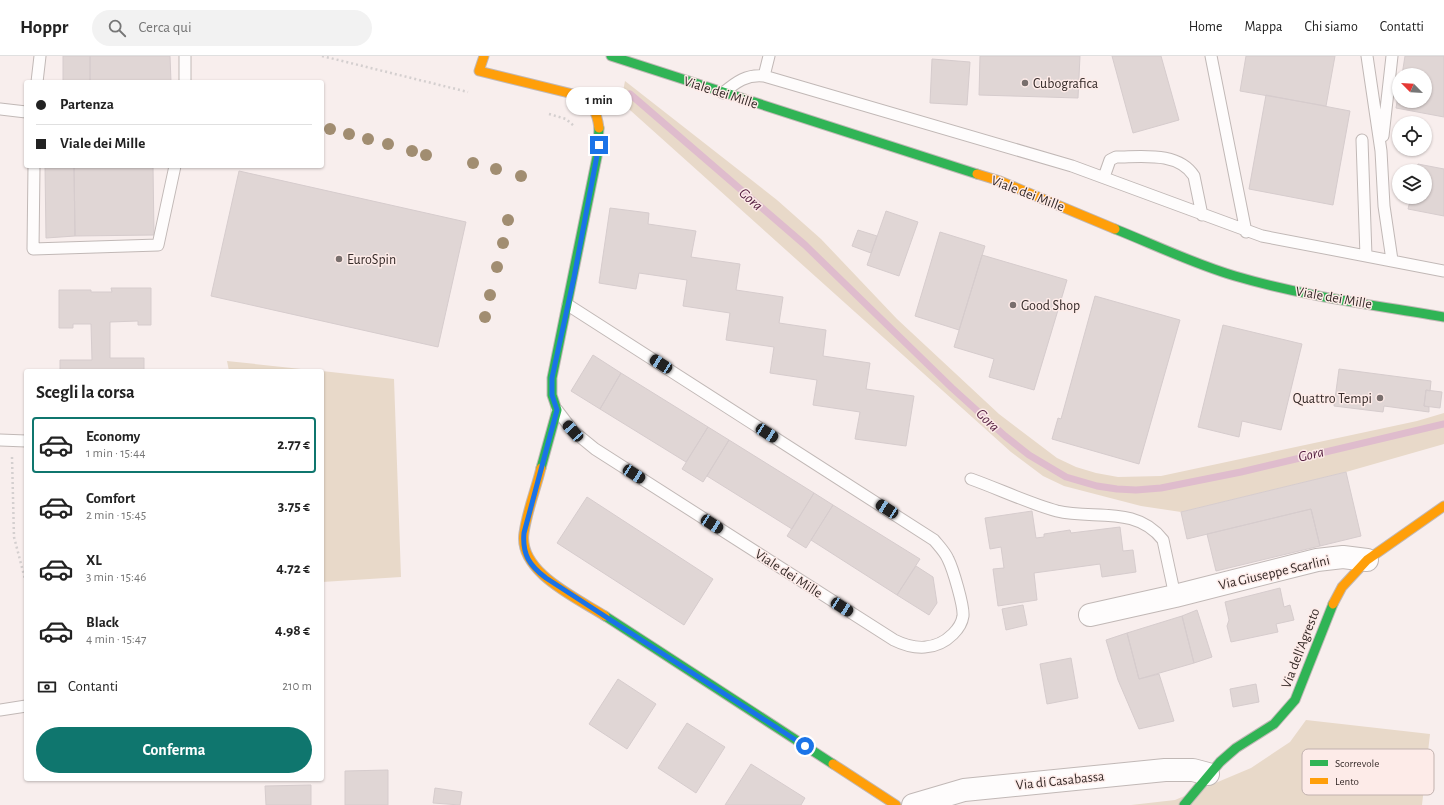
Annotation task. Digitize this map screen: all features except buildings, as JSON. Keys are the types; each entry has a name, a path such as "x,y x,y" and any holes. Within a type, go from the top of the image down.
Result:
{"street":[{"name":"Viale dei Mille","path":"484,56 479,71 584,97 591,103 597,113 600,129 598,151 552,385 553,401 557,410"},
{"name":"Viale dei Mille","path":"613,56 1000,182 1204,266 1235,276 1276,287 1444,317"},
{"path":"557,410 524,533 524,551 533,567 553,582 896,805"},
{"path":"1367,560 1444,506"},
{"name":"Via Giuseppe Scarlini","path":"1090,615 1175,596 1322,559 1343,557 1367,560"},
{"name":"Via dell'Agresto","path":"1184,805 1208,774 1236,748 1274,724 1295,700 1321,628 1332,603 1348,579 1367,560"},
{"name":"Via di Casabassa","path":"913,805 947,794 984,788 1165,770 1192,770 1208,774"}],"lane":[{"path":"37,80 40,56"},
{"path":"185,56 185,80"},
{"path":"764,76 770,56"},
{"path":"1211,56 1246,232"},
{"path":"1367,56 1381,151 1385,211 1392,260"},
{"path":"1381,151 1392,56"},
{"path":"723,93 746,77 764,76 1072,166 1246,232 1444,271"},
{"path":"0,109 24,112"},
{"path":"1362,140 1366,256"},
{"path":"1104,177 1108,164 1112,157 1116,156 1162,158 1177,161 1194,176 1202,215"},
{"path":"34,168 33,249 158,245 175,168"},
{"name":"Viale dei Mille","path":"557,410 573,431 595,449 894,640 913,648 927,648 946,640 960,627 964,613 954,574 948,558 934,540 568,305"},
{"path":"0,440 24,441"},
{"path":"971,479 1056,510 1118,515 1147,526 1158,534 1163,540 1175,596"},
{"path":"0,710 24,706"}],"path":[{"path":"322,56 453,89"},
{"path":"546,113 570,121 575,128"},
{"path":"12,440 13,530 24,576"}],"shaded area":[{"path":"625,81 777,200 821,239 897,319 999,414 1057,458 1076,467 1096,473 1118,477 1161,476 1417,421 1444,413 1444,444 1346,472 1181,512 1141,506 1064,486 1043,476 1011,452 621,102"},
{"path":"227,361 301,369 229,369"},
{"path":"324,371 394,379 401,577 324,582"},
{"path":"1306,720 1430,734 1428,749 1302,749 1302,795 1423,795 1422,805 1131,805 1175,800 1251,768 1290,742"}],"waterway":[{"name":"Gora","path":"630,94 805,245 952,388 1005,436 1029,455 1066,477 1097,486 1117,489 1136,490 1161,488 1241,472 1444,424"}],"traffic: fast":[{"path":"611,56 977,174"},
{"path":"541,468 557,410 552,395 552,378 597,157 599,128"},
{"path":"1115,229 1205,266 1261,283 1339,300 1444,317"},
{"path":"1184,805 1220,762 1236,748 1274,724 1295,700 1333,604"},
{"path":"605,616 833,764"}],"traffic: slow":[{"path":"484,56 479,71 577,95 582,98 593,108 597,117 599,128"},
{"path":"977,174 1000,181 1115,229"},
{"path":"541,468 529,508 524,533 525,547 530,560 540,572 565,592 605,616"},
{"path":"1333,604 1342,587 1367,560 1444,506"},
{"path":"833,764 896,805"}],"place":[{"name":"Cubografica","path":"1025,83"},
{"name":"EuroSpin","path":"339,259"},
{"name":"Good Shop","path":"1013,305"},
{"name":"Quattro Tempi","path":"1380,398"}],"route":[{"path":"599,145 574,277 552,378 552,395 557,410 524,533 523,542 526,557 529,563 546,578 805,746"}]}
